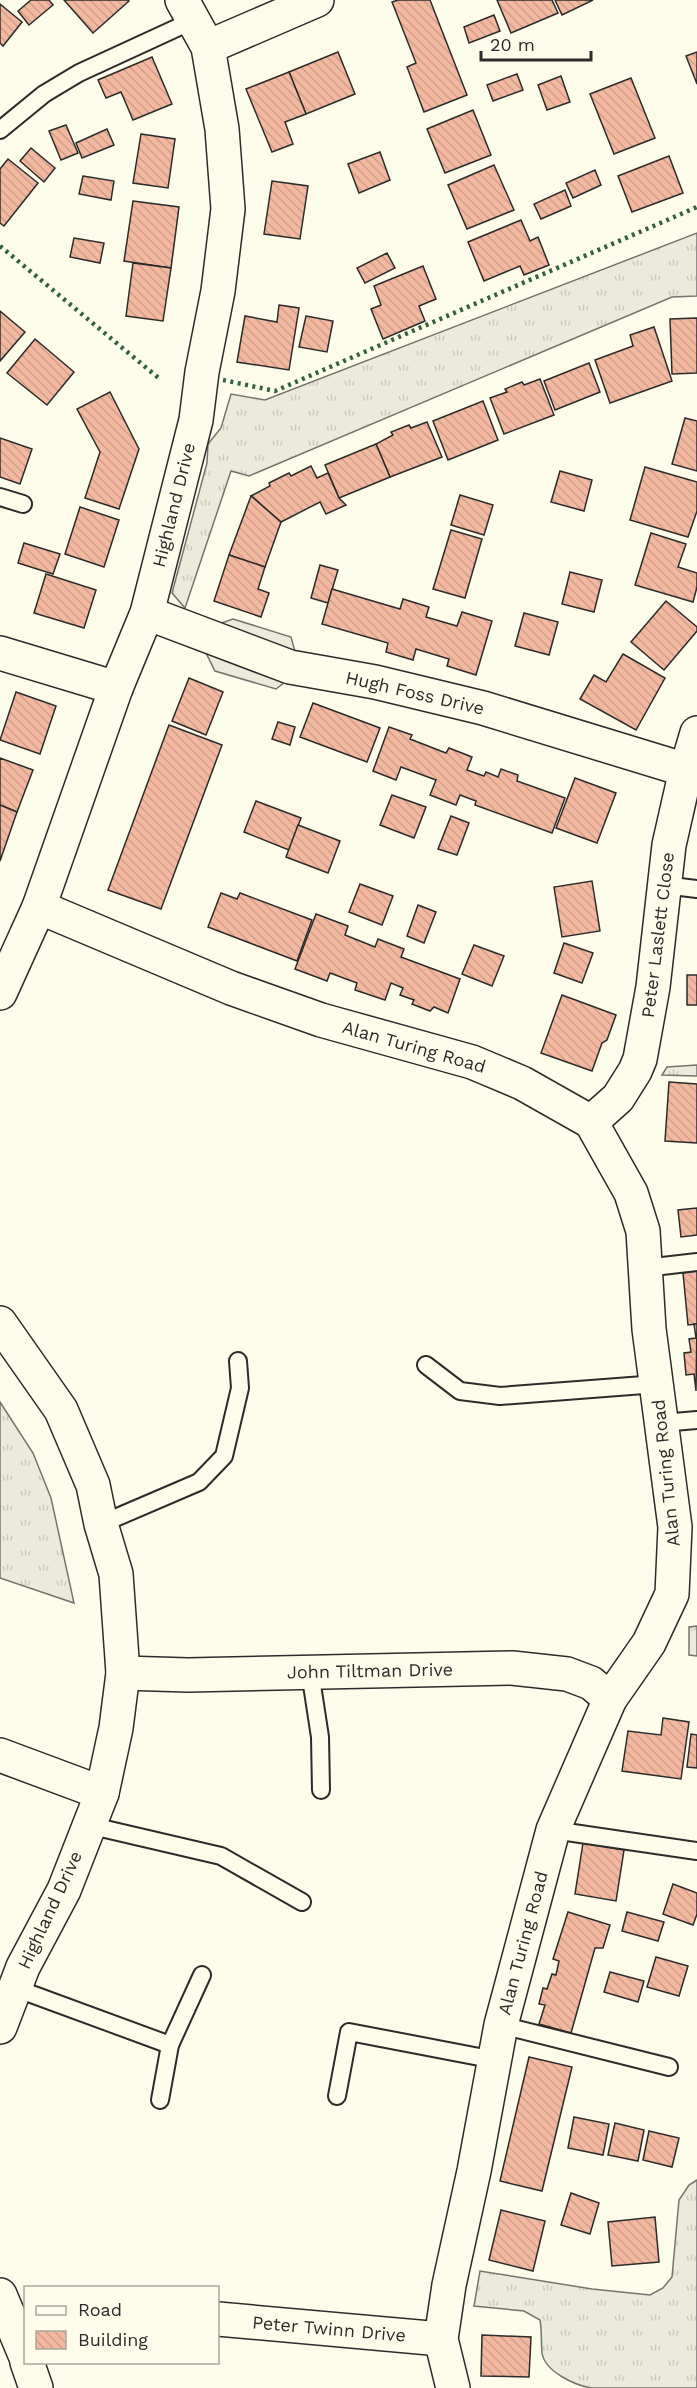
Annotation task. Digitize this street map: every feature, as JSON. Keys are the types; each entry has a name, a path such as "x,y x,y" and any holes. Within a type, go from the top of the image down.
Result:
{"street":[{"path":"195,22 317,0"},
{"name":"Highland Drive","path":"0,993 39,907 117,688 147,613 196,420 202,372 218,291 228,208 222,129 195,22"},
{"name":"Hugh Foss Drive","path":"147,613 290,667 375,682 483,708 686,770"},
{"path":"0,653 117,688"},
{"name":"Peter Laslett Close","path":"591,1122 618,1098 640,1059 653,987 669,845 697,733"},
{"name":"Alan Turing Road","path":"39,907 231,988 291,1010 472,1062 522,1083 591,1122 631,1193 643,1231 649,1329 675,1527 672,1594 649,1643 610,1699 553,1830 501,2025 449,2285 441,2339 453,2388"},
{"name":"Highland Drive","path":"0,1323 61,1410 93,1485 100,1524 116,1574 123,1673 116,1728 102,1793 63,1890 23,1966 0,2027"},
{"name":"John Tiltman Drive","path":"123,1673 188,1675 512,1668 567,1674 591,1683 610,1699"},
{"path":"0,1755 102,1793"},
{"path":"0,2295 24,2350"},
{"name":"Peter Twinn Drive","path":"219,2319 441,2339"},
{"path":"28,2364 36,2388"}],"lane":[{"path":"0,130 44,94 79,73 195,22"},
{"path":"0,497 23,504"},
{"path":"664,885 697,889"},
{"path":"645,1268 697,1263"},
{"path":"100,1524 199,1482 224,1456 240,1388 238,1361"},
{"path":"426,1365 460,1391 500,1396 657,1384"},
{"path":"662,1423 697,1420"},
{"path":"310,1672 320,1737 321,1790"},
{"path":"88,1826 221,1856 302,1902"},
{"path":"553,1830 697,1851"},
{"path":"160,2100 170,2045 202,1975"},
{"path":"15,1988 170,2045"},
{"path":"501,2025 669,2067"},
{"path":"337,2096 349,2032 495,2060"}],"green space":[{"path":"697,233 697,296 672,297 249,476 231,471 185,608 172,593 207,463 208,444 221,428 231,394 265,400"},
{"path":"697,1065 697,1076 662,1075 667,1067"},
{"path":"0,1402 33,1453 51,1498 74,1603 0,1578"},
{"path":"697,1626 697,1656 689,1655 689,1627"},
{"path":"697,2180 697,2388 591,2388 577,2384 555,2372 544,2360 540,2320 524,2311 474,2306 480,2271 592,2289 650,2295 663,2288 672,2277 679,2200 689,2185"}],"shaded area":[{"path":"233,619 291,637 296,655 213,626"},
{"path":"204,649 289,679 276,689 215,671"}],"building":[{"path":"31,0 49,0 53,5 29,25 18,11"},
{"path":"64,0 128,0 129,1 93,33"},
{"path":"430,0 467,95 424,112 407,67 416,63 392,2"},
{"path":"497,0 552,0 558,13 511,33"},
{"path":"555,0 593,0 562,15"},
{"path":"0,4 22,22 3,46 0,43"},
{"path":"494,15 500,31 469,43 464,27"},
{"path":"338,52 355,94 306,114 289,72"},
{"path":"697,52 697,84 686,56"},
{"path":"152,57 172,104 133,120 121,92 106,98 98,80"},
{"path":"289,72 306,114 285,122 293,144 272,152 246,89"},
{"path":"517,74 523,90 493,101 487,85"},
{"path":"561,76 570,102 547,110 538,85"},
{"path":"631,78 655,138 614,154 590,94"},
{"path":"473,110 491,155 445,173 427,129"},
{"path":"66,125 78,153 61,160 49,131"},
{"path":"107,129 114,145 82,158 76,143"},
{"path":"141,134 175,139 168,188 133,183"},
{"path":"31,148 55,168 44,182 20,161"},
{"path":"380,152 390,180 359,193 348,164"},
{"path":"669,156 683,193 632,212 618,176"},
{"path":"8,159 38,183 4,226 0,223 0,169"},
{"path":"494,165 514,210 467,229 448,185"},
{"path":"595,170 601,185 573,198 566,183"},
{"path":"83,176 114,181 111,200 79,194"},
{"path":"272,181 308,186 300,239 264,234"},
{"path":"565,190 571,206 541,219 534,204"},
{"path":"133,201 179,207 171,268 124,261"},
{"path":"521,220 530,241 538,237 549,265 524,275 520,266 484,281 468,242"},
{"path":"74,238 104,243 100,263 70,257"},
{"path":"387,253 395,268 365,283 357,268"},
{"path":"133,263 171,268 163,321 126,316"},
{"path":"423,266 436,299 419,306 425,321 383,339 371,309 381,305 374,286"},
{"path":"279,305 299,308 289,370 237,362 245,316 277,322"},
{"path":"0,311 25,332 0,361"},
{"path":"306,316 333,321 327,352 299,347"},
{"path":"697,318 697,373 672,374 670,319"},
{"path":"654,327 672,381 610,403 595,360 633,346 630,335"},
{"path":"35,339 74,372 47,405 7,373"},
{"path":"589,363 600,392 555,410 544,381"},
{"path":"540,379 554,415 504,434 490,398 507,392 505,389 522,382 524,385"},
{"path":"110,392 139,449 119,509 85,498 100,452 77,409"},
{"path":"483,401 498,440 448,460 433,421"},
{"path":"685,418 697,421 697,471 672,464"},
{"path":"427,422 442,457 390,477 376,444 393,435 391,432 409,425 411,428"},
{"path":"0,438 32,449 20,484 0,477"},
{"path":"376,444 390,477 339,498 325,465"},
{"path":"311,466 317,478 328,473 339,498 346,505 326,514 320,502 281,522 251,496 270,486 269,483 289,473 291,476"},
{"path":"645,467 697,482 697,511 688,537 630,520"},
{"path":"560,471 592,480 584,511 551,502"},
{"path":"460,495 493,505 484,535 451,525"},
{"path":"251,496 281,522 265,567 229,555"},
{"path":"80,507 119,520 104,567 65,554"},
{"path":"451,530 482,539 465,598 433,589"},
{"path":"651,533 686,544 678,567 697,573 697,587 693,602 635,585"},
{"path":"24,543 60,554 53,574 18,563"},
{"path":"229,555 265,567 258,589 269,593 261,617 214,601"},
{"path":"320,565 338,570 328,603 311,598"},
{"path":"570,572 602,580 594,612 562,604"},
{"path":"46,574 96,590 84,628 34,613"},
{"path":"332,589 400,609 403,599 429,607 426,617 457,626 462,612 492,621 476,675 447,666 449,659 416,649 413,660 386,652 388,643 322,624"},
{"path":"666,601 697,627 697,631 664,670 631,642"},
{"path":"524,613 558,622 549,655 515,646"},
{"path":"623,654 665,678 636,730 580,699 594,675 606,682"},
{"path":"189,678 223,692 206,735 172,721"},
{"path":"16,692 56,706 40,754 0,740"},
{"path":"313,703 380,728 367,762 300,737"},
{"path":"278,722 295,727 290,745 272,739"},
{"path":"169,725 222,745 161,909 108,890"},
{"path":"389,727 412,735 410,739 446,753 449,748 472,757 467,770 484,776 486,772 498,777 501,769 518,775 517,781 565,798 552,833 475,805 476,801 460,795 456,805 430,795 436,780 401,767 396,780 373,771"},
{"path":"0,758 33,770 17,812 0,805"},
{"path":"575,778 616,793 597,843 556,828"},
{"path":"392,795 426,807 414,838 380,825"},
{"path":"256,801 301,818 289,850 244,832"},
{"path":"0,805 17,812 0,861"},
{"path":"451,816 469,823 457,855 438,849"},
{"path":"298,825 340,841 328,873 286,857"},
{"path":"592,881 600,931 562,937 554,887"},
{"path":"360,884 393,896 382,925 349,912"},
{"path":"221,893 237,899 240,893 312,920 297,961 208,927"},
{"path":"418,905 436,912 424,943 407,936"},
{"path":"316,914 348,926 345,935 375,947 378,939 404,949 401,957 460,979 448,1013 434,1007 430,1011 412,1004 414,1000 400,995 403,988 391,983 385,1000 355,990 357,983 330,973 327,981 295,969"},
{"path":"564,943 593,953 582,983 554,973"},
{"path":"474,945 504,956 492,986 462,974"},
{"path":"687,975 697,975 697,1005 687,1005"},
{"path":"562,995 616,1015 607,1040 602,1043 592,1071 541,1053"},
{"path":"669,1082 697,1084 697,1143 665,1141"},
{"path":"697,1208 697,1235 681,1237 678,1210"},
{"path":"697,1271 697,1324 688,1325 683,1273"},
{"path":"694,1324 697,1324 696,1391 694,1374 686,1375 684,1353 691,1352 689,1339 696,1338"},
{"path":"663,1718 689,1722 681,1779 622,1771 628,1731 661,1735"},
{"path":"691,1734 697,1735 697,1768 687,1767"},
{"path":"583,1843 624,1850 616,1901 575,1894"},
{"path":"673,1884 697,1893 697,1914 693,1925 663,1914"},
{"path":"568,1912 610,1925 603,1948 595,1948 571,2033 539,2024 545,2005 539,2004 543,1988 547,1989 552,1974 556,1975 559,1961 553,1959"},
{"path":"627,1912 664,1922 658,1941 622,1931"},
{"path":"656,1957 688,1966 679,1996 647,1987"},
{"path":"610,1972 644,1981 638,2002 604,1992"},
{"path":"529,2057 572,2067 542,2191 500,2181"},
{"path":"574,2117 609,2124 603,2155 568,2148"},
{"path":"615,2123 644,2130 638,2161 608,2155"},
{"path":"649,2131 679,2138 672,2167 643,2160"},
{"path":"571,2193 599,2203 590,2234 561,2225"},
{"path":"501,2210 545,2221 533,2271 489,2260"},
{"path":"655,2217 659,2262 612,2266 608,2222"},
{"path":"482,2335 531,2337 529,2377 481,2376"}],"hedge":[{"path":"223,380 275,391 697,207"},
{"path":"0,246 161,380"}]}
